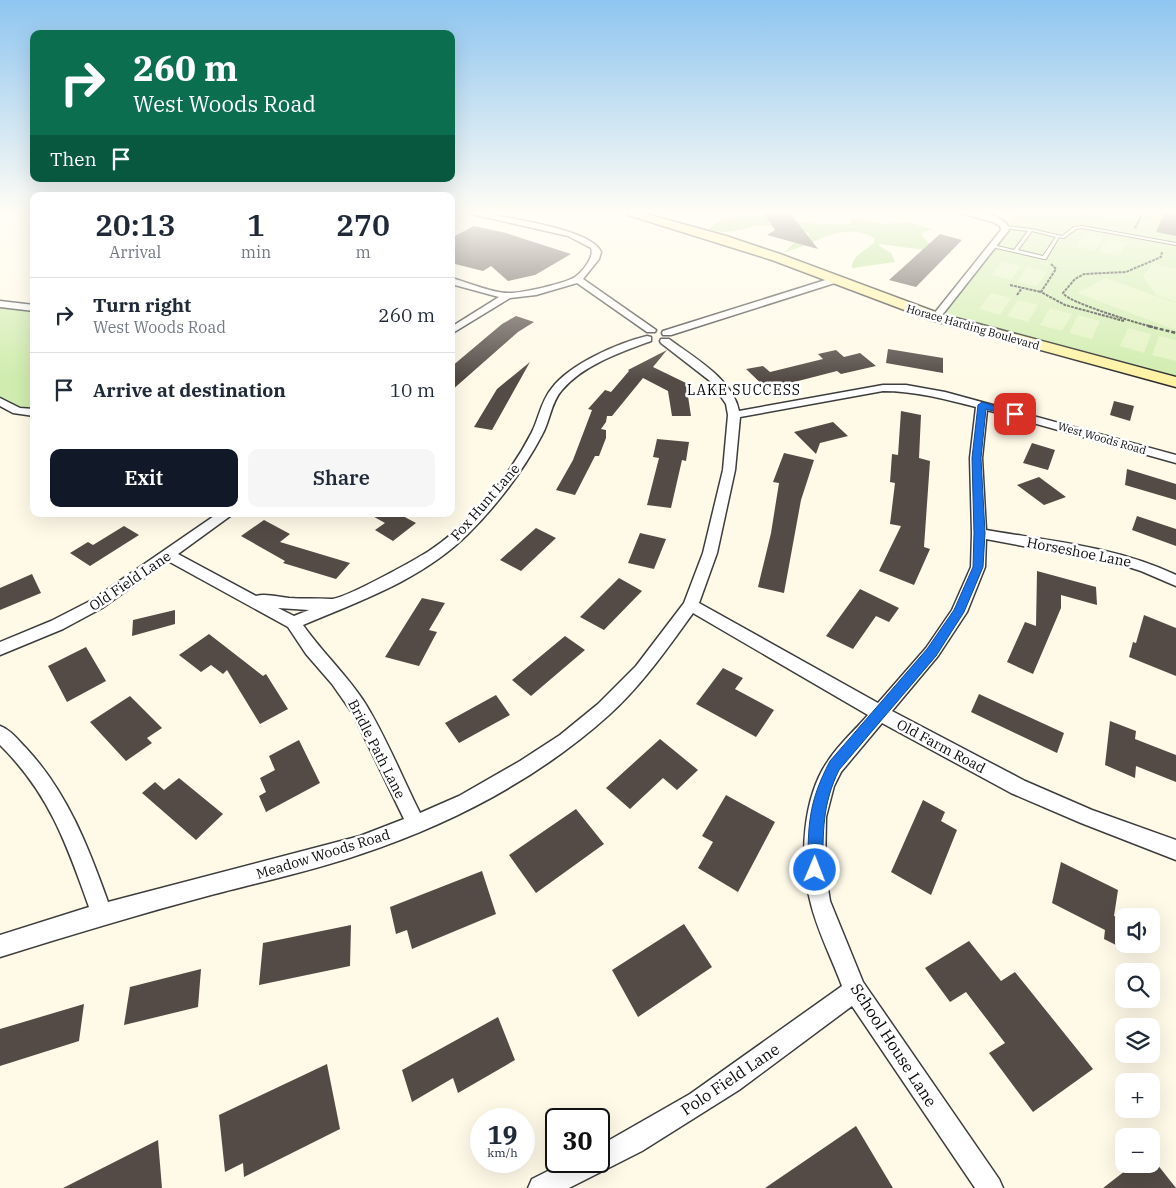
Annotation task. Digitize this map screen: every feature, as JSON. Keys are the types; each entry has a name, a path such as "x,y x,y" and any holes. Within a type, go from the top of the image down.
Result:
{"street":[{"path":"455,329 507,296 536,292 578,280 588,268"},
{"name":"Horace Harding Boulevard","path":"803,268 936,317 1176,382"},
{"path":"936,317 975,268"},
{"name":"Meadow Woods Road","path":"0,946 102,914 360,845 416,824 466,802 526,767 566,740 604,709 642,671 691,605 710,553 729,470 734,415 732,404 714,379 602,295 578,280"},
{"name":"Fox Hunt Lane","path":"293,623 404,572 451,542 482,509 516,467 538,431 550,397 560,386 595,362 657,336 835,280"},
{"path":"455,282 507,296"},
{"path":"0,304 30,308"},
{"path":"455,334 465,324"},
{"name":"West Woods Road","path":"734,415 883,388 906,388 934,392 1176,459"},
{"path":"0,401 17,411 30,413"},
{"name":"School House Lane","path":"982,405 976,458 979,533 978,567 959,612 932,652 834,766 825,784 816,817 815,870 820,901 855,990 990,1188"},
{"name":"Old Field Lane","path":"0,649 58,625 97,604 222,517"},
{"name":"Horseshoe Lane","path":"979,533 1120,559 1159,572 1176,581"},
{"name":"Bridle Path Lane","path":"168,555 293,623 312,650 338,679 358,709 416,824"},
{"name":"Fox Hunt Lane","path":"250,598 301,604 340,603"},
{"name":"Old Farm Road","path":"691,605 915,733 1018,787 1088,817 1176,850"},
{"path":"0,734 25,758 41,780 72,834 102,914"},
{"name":"Polo Field Lane","path":"610,1154 629,1145 736,1078 855,990"},
{"name":"Polo Field Lane","path":"541,1188 572,1173"}],"path":[{"path":"1041,292 1055,268"},
{"path":"1137,268 1123,272 1091,273 1079,276 1063,293 1064,296 1072,301 1117,315 1128,321 1176,333"},
{"path":"1010,285 1041,292 1065,305 1081,310 1176,333"},
{"path":"1017,295 1022,288"}],"green space":[{"path":"974,268 1176,268 1176,382 936,317"},
{"path":"997,268 1019,268 1011,280 992,275"},
{"path":"1026,268 1047,272 1037,286 1017,282"},
{"path":"1149,268 1176,269 1176,302 1156,295 1143,276"},
{"path":"1105,278 1176,303 1176,330 1077,293"},
{"path":"991,293 1011,298 1000,315 979,309"},
{"path":"1018,300 1038,305 1028,322 1007,316"},
{"path":"0,304 30,308 30,412 0,401"},
{"path":"1050,308 1072,314 1062,331 1040,325"},
{"path":"1078,315 1100,321 1092,339 1069,333"},
{"path":"1128,328 1151,334 1144,353 1120,346"},
{"path":"1159,336 1176,340 1176,361 1152,355"}],"building":[{"path":"473,268 487,268 483,271"},
{"path":"494,268 546,268 535,275 508,281"},
{"path":"902,268 934,268 916,287 889,280"},
{"path":"516,316 534,322 518,332 455,387 455,364 502,324"},
{"path":"888,349 943,358 943,373 886,363"},
{"path":"667,350 653,367 686,383 691,416 672,416 668,391 643,378 612,416 607,416 606,422 601,429 606,430 606,438 599,456 595,456 575,495 556,490 573,460 592,410 588,409 605,390 611,392 628,370"},
{"path":"836,350 844,357 860,353 876,366 841,374 837,371 767,389 746,369 763,366 770,372 823,359 818,354"},
{"path":"530,362 492,430 474,427 497,389"},
{"path":"1114,401 1134,406 1130,421 1110,415"},
{"path":"901,411 921,415 919,458 930,461 924,547 930,549 914,585 879,571 901,526 890,524 895,483 890,482 892,454 898,455"},
{"path":"833,422 848,436 820,443 816,454 794,432"},
{"path":"657,439 689,442 686,461 682,460 671,508 647,505 659,458 653,457"},
{"path":"1032,443 1055,450 1048,470 1023,463"},
{"path":"784,453 814,460 801,500 784,593 758,587 771,533 779,483 773,482"},
{"path":"1127,469 1176,484 1176,500 1125,485"},
{"path":"1039,477 1066,497 1044,505 1017,485"},
{"path":"1137,516 1176,529 1176,546 1132,530"},
{"path":"374,517 405,517 416,523 393,541 375,530 385,523"},
{"path":"264,520 290,534 280,542 350,563 336,579 283,563 285,561 241,536"},
{"path":"124,526 139,535 90,566 70,553 88,542 93,545"},
{"path":"536,528 556,538 521,571 500,560"},
{"path":"640,533 666,539 654,569 628,563"},
{"path":"1037,571 1096,587 1097,605 1061,595 1061,608 1033,674 1007,662 1025,622 1036,626"},
{"path":"32,574 41,593 0,610 0,588"},
{"path":"619,578 642,591 604,630 580,617"},
{"path":"860,589 899,608 889,622 876,616 853,649 826,636"},
{"path":"422,598 445,603 429,630 437,632 419,666 385,657"},
{"path":"175,610 175,624 132,636 133,620"},
{"path":"1144,615 1176,628 1176,676 1129,657 1133,642 1136,643"},
{"path":"209,634 263,676 266,674 288,709 260,724 227,670 223,674 211,665 201,672 179,655"},
{"path":"565,636 585,650 531,696 512,680"},
{"path":"86,647 106,681 67,702 48,666"},
{"path":"723,668 743,678 735,689 774,710 756,737 696,704"},
{"path":"979,694 1064,733 1057,753 971,712"},
{"path":"496,695 510,715 459,743 445,723"},
{"path":"130,696 162,728 147,738 152,743 126,761 90,722"},
{"path":"1110,721 1136,731 1135,739 1176,755 1176,782 1136,766 1135,778 1105,765"},
{"path":"660,739 698,770 677,790 663,778 630,809 606,788"},
{"path":"299,740 320,783 266,812 259,796 266,792 260,778 275,770 269,756"},
{"path":"179,778 223,814 196,840 142,793 155,782 164,790"},
{"path":"726,795 775,822 738,892 698,868 713,842 702,836"},
{"path":"923,800 945,812 941,821 957,830 931,895 891,872"},
{"path":"576,809 604,844 536,893 509,855"},
{"path":"1061,862 1118,890 1114,916 1115,944 1104,939 1105,930 1052,903"},
{"path":"482,871 496,914 412,949 407,930 396,934 390,907"},
{"path":"684,924 712,967 638,1017 612,970"},
{"path":"351,925 350,966 259,985 263,943"},
{"path":"969,941 1001,981 1015,972 1093,1069 1033,1112 989,1053 1005,1043 966,992 950,1002 925,968"},
{"path":"201,969 198,1007 124,1025 130,987"},
{"path":"84,1004 79,1041 0,1066 0,1029"},
{"path":"498,1017 515,1060 458,1093 453,1078 412,1102 402,1070"},
{"path":"327,1064 340,1129 244,1177 243,1163 225,1172 219,1115"},
{"path":"856,1126 893,1188 765,1188"},
{"path":"158,1140 162,1188 63,1188"},
{"path":"1160,1168 1176,1188 1103,1188 1122,1173 1160,1173"}],"district":[{"name":"LAKE SUCCESS","path":"744,390"}],"route":[{"path":"815,870 816,817 825,784 834,766 932,652 959,612 978,567 980,550 976,458 982,405 1015,414"}]}
